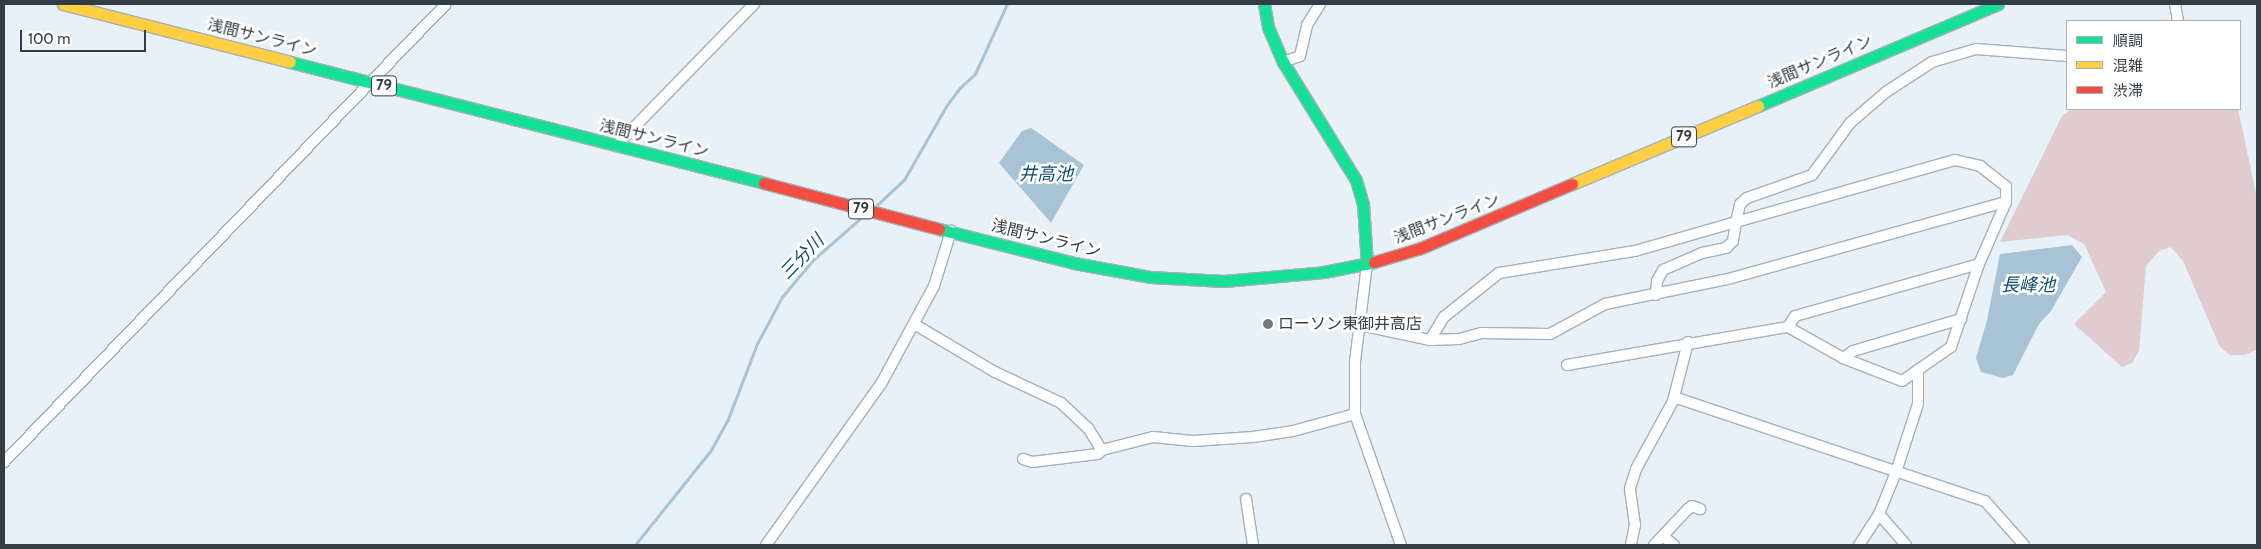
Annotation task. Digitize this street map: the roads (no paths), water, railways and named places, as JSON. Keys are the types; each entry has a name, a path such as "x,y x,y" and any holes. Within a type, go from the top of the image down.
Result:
{"main road":[{"name":"浅間サンライン","path":"63,4 1092,268 1172,279 1254,280 1367,264 1421,248 1998,4"},
{"path":"1264,4 1268,27 1283,62 1356,180 1363,204 1367,264"}],"street":[{"path":"4,462 368,82 446,4"},
{"path":"616,146 754,4"},
{"path":"1283,62 1300,56 1307,24 1320,4"},
{"path":"2174,4 2178,20"},
{"path":"1656,295 1657,281 1664,270 1702,253 1726,248 1733,241 1740,204 1747,198 1812,175 1850,123 1886,92 1932,62 1976,49 2066,56"},
{"path":"1430,340 1444,317 1499,273 1635,251 1955,160 1980,166 2006,186 2006,202 1979,264 1951,347 1902,380 1894,380 1843,358 1788,327 1688,342 1568,365"},
{"path":"1360,325 1430,340 1459,339 1481,334 1550,334 1605,304 1728,279 2006,202"},
{"path":"766,545 881,384 934,286 950,231"},
{"path":"1367,264 1355,362 1355,414 1401,545"},
{"path":"1788,327 1795,316 1979,264"},
{"path":"1843,358 1853,351 1960,319"},
{"path":"914,324 995,372 1061,402 1088,428 1102,450"},
{"path":"1631,545 1635,525 1630,488 1636,469 1674,397 1688,342"},
{"path":"1859,545 1878,514 1896,472 1918,404 1918,370"},
{"path":"1674,397 1985,501 2024,545"},
{"path":"1023,459 1032,462 1098,454 1102,450 1153,437 1193,441 1286,432 1355,414"},
{"path":"1246,499 1253,545"},
{"path":"1654,545 1664,537 1688,509 1692,506 1700,509"},
{"path":"1878,514 1906,545"},
{"path":"1664,537 1674,545"}],"water":[{"name":"井高池","path":"1031,128 1084,165 1051,223 999,163 1022,131"},
{"name":"長峰池","path":"2072,245 2082,257 2051,311 2039,324 2013,375 2003,378 1981,372 1976,358 1987,320 2000,254"}],"waterway":[{"name":"三分川","path":"877,205 904,180 947,105 960,88 975,74 1007,4"},
{"name":"三分川","path":"635,545 711,450 728,419 757,344 782,297 813,260 863,216"}],"place":[{"name":"ローソン東御井高店","path":"1268,324"}]}
